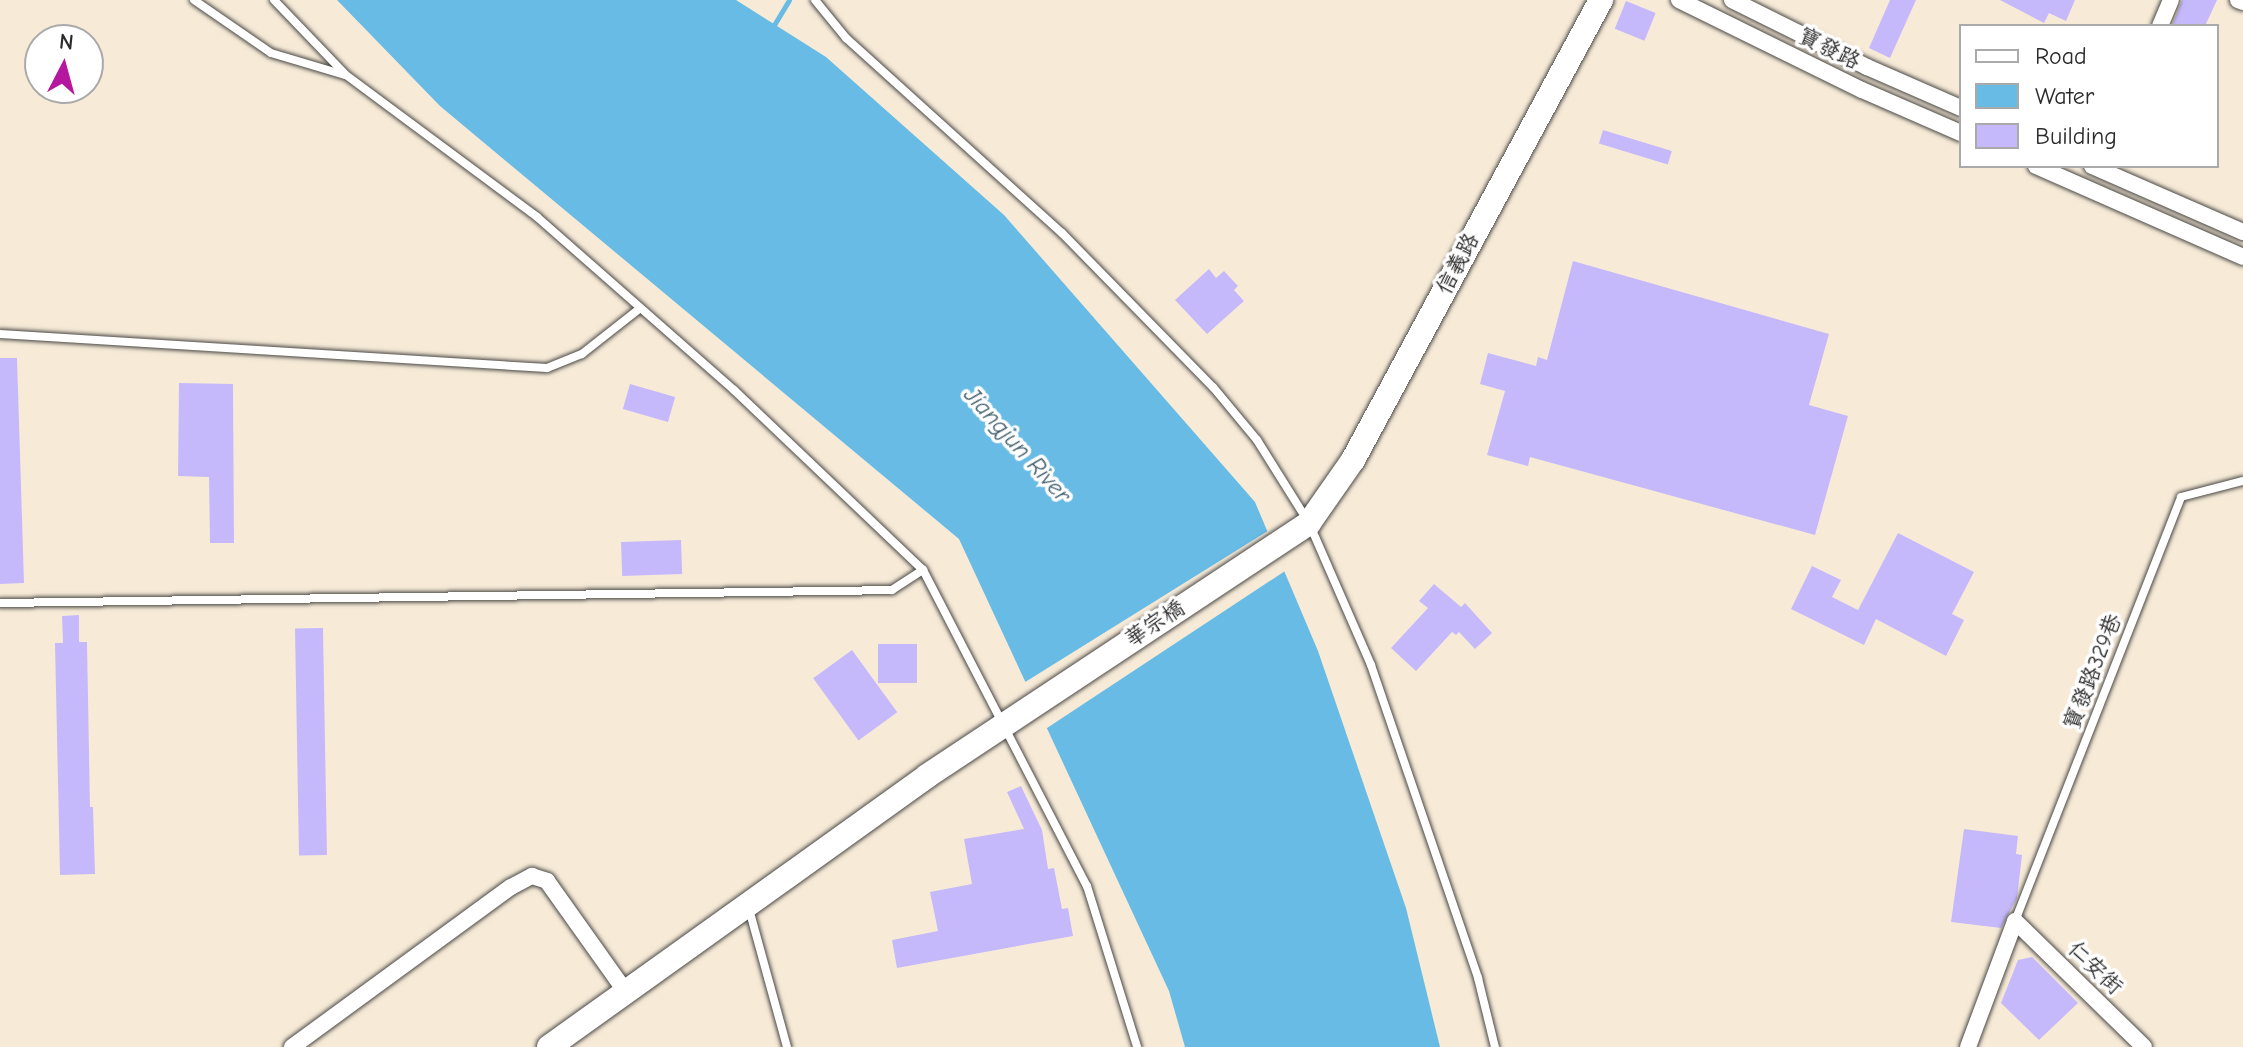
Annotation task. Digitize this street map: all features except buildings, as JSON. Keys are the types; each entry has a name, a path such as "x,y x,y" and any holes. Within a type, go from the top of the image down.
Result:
{"street":[{"name":"信義路","path":"1309,523 1353,460 1601,0"},
{"name":"寶發路","path":"1679,0 1862,90 1959,132"},
{"name":"寶發路","path":"1732,0 1867,67 1959,107"},
{"path":"2161,24 2171,0"},
{"path":"2041,168 2243,257"},
{"path":"2094,191 2100,168 2243,232"},
{"name":"華宗橋","path":"549,1047 1001,725 1309,523"},
{"path":"292,1047 511,887 532,876 547,881 626,992"},
{"path":"1968,1047 2015,921"},
{"name":"仁安街","path":"2015,921 2144,1047"}],"lane":[{"path":"194,0 271,53 346,75"},
{"path":"274,0 346,75 537,217 734,390 923,570 1087,886 1137,1047"},
{"path":"815,0 846,38 1062,233 1213,387 1257,440 1309,523 1371,665 1478,978 1495,1047"},
{"path":"0,334 547,368 582,354 639,309"},
{"name":"寶發路329巷","path":"2015,921 2181,497 2243,481"},
{"path":"0,603 892,590 923,570"},
{"path":"748,906 787,1047"}],"water":[{"name":"Jiangjun River","path":"337,0 736,0 826,57 1004,215 1255,502 1318,651 1406,908 1440,1047 1185,1047 1169,991 959,539 440,106"}],"pier":[{"path":"1271,529 1288,569 1044,730 1022,684"}],"waterway":[{"path":"771,30 789,0"}]}
